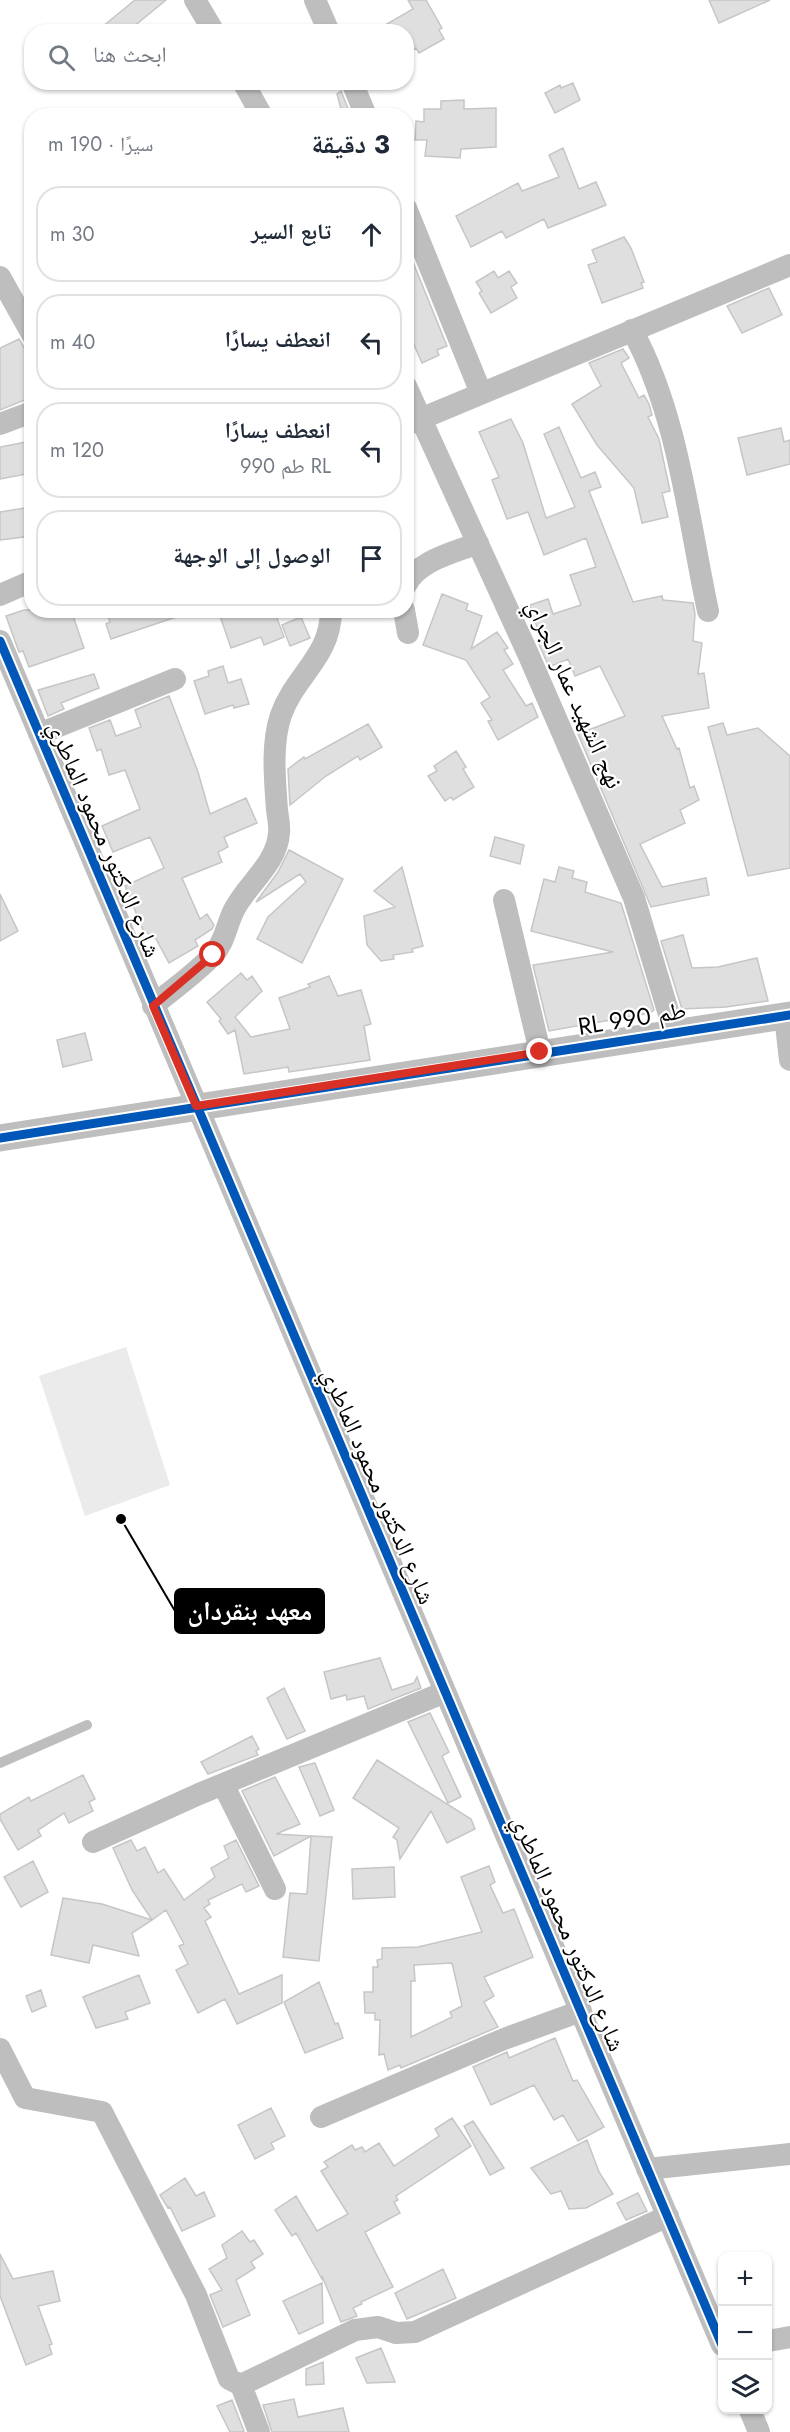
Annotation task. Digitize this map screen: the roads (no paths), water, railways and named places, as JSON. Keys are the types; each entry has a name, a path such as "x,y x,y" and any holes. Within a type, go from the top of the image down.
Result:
{"street":[{"path":"195,0 209,24"},
{"path":"315,0 326,24"},
{"path":"247,90 258,108"},
{"path":"355,90 363,108"},
{"path":"414,228 481,393"},
{"path":"414,422 790,265"},
{"path":"0,277 24,320"},
{"path":"632,330 646,355 669,422 708,610"},
{"path":"0,424 24,415"},
{"name":"نهج الشهيد عمار الجراي","path":"414,422 478,543 634,898 674,1031"},
{"path":"414,573 428,563 478,543"},
{"path":"0,595 24,584"},
{"path":"153,1006 213,955 223,941 234,910 278,848 280,830 275,741 281,714 324,647 331,618"},
{"path":"405,618 408,633"},
{"name":"شارع الدكتور محمود الماطري","path":"0,641 718,2333"},
{"path":"39,734 175,679"},
{"path":"504,900 540,1052"},
{"path":"787,1015 790,1060"},
{"name":"RL طم 990","path":"0,1138 787,1015"},
{"path":"93,1842 223,1784 446,1692"},
{"path":"223,1784 276,1889"},
{"path":"321,2117 504,2039 581,2011"},
{"path":"0,2049 25,2098 102,2112 187,2278 229,2379 241,2385 258,2432"},
{"path":"647,2169 790,2154"},
{"path":"241,2385 355,2330 378,2327 396,2333 415,2332 668,2216"},
{"path":"772,2340 790,2337"},
{"path":"752,2414 759,2432"}],"lane":[{"path":"0,1763 87,1725"}],"place":[{"name":"معهد بنقردان","path":"121,1519"}]}
